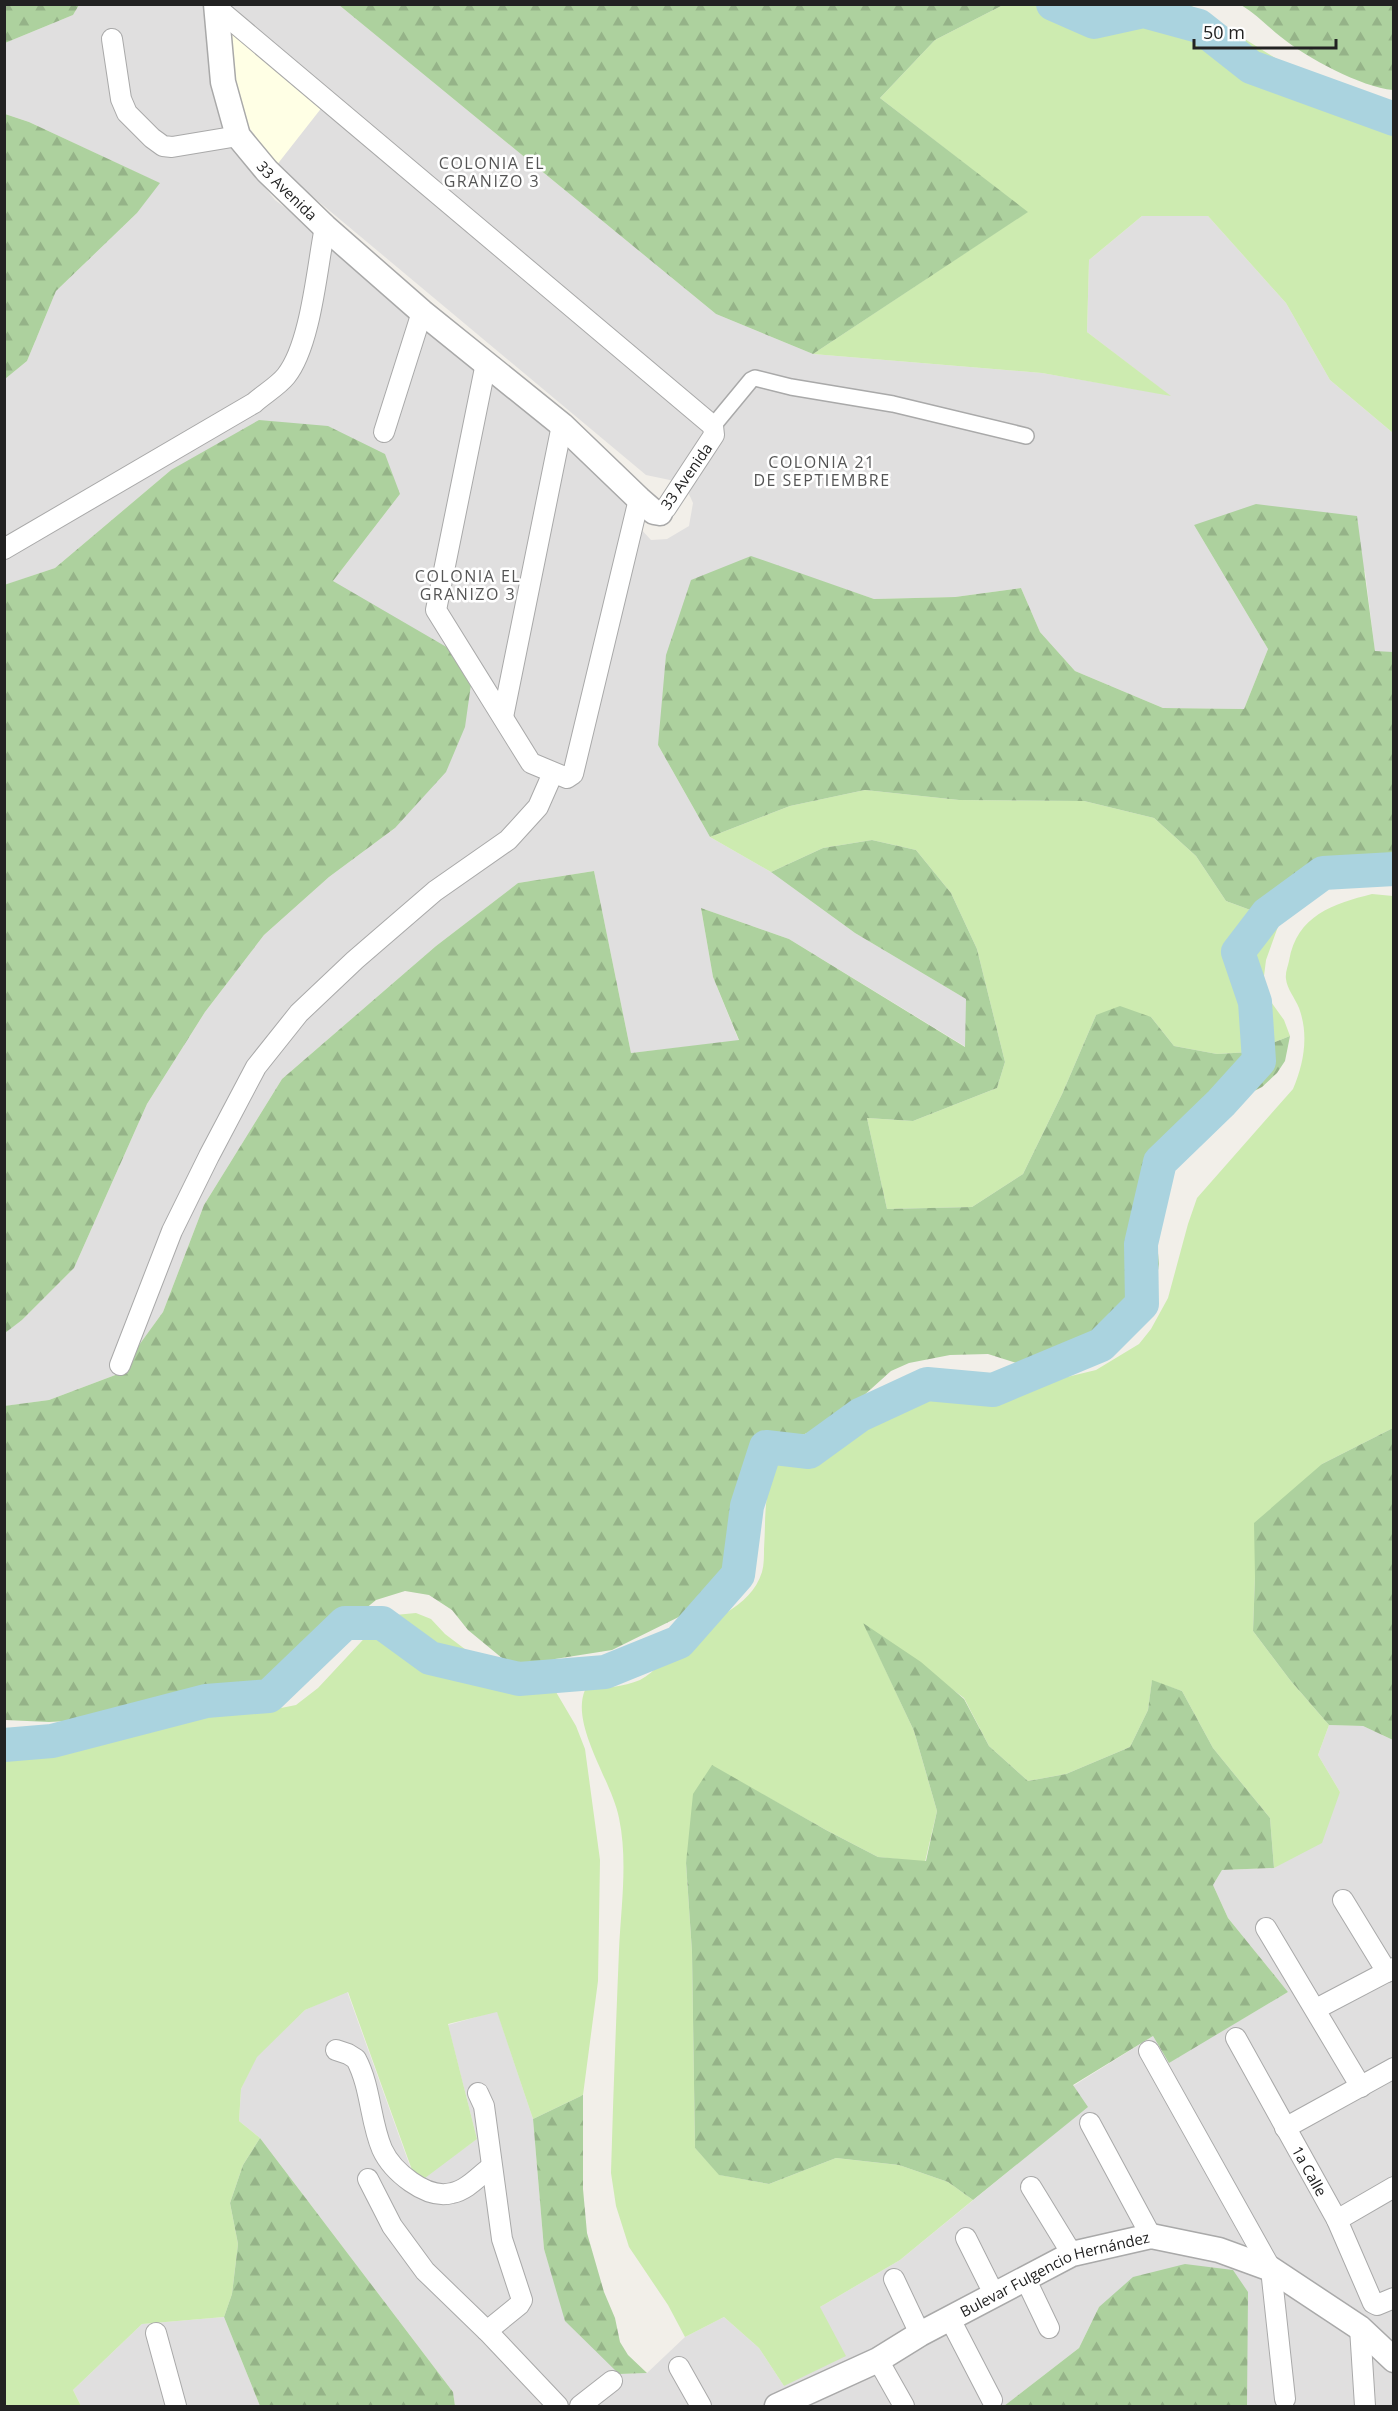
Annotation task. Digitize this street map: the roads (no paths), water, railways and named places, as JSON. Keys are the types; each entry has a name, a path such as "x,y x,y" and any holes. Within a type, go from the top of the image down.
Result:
{"street":[{"name":"33 Avenida","path":"216,6 713,426 714,435 666,508 660,513 654,513 562,425 422,312 325,227 267,171 238,136 223,82 216,6"},
{"path":"112,39 121,99 126,113 152,138 163,146 172,147 238,136"},
{"path":"4,549 254,403 286,377 298,357 306,333 325,227"},
{"path":"384,432 422,312"},
{"path":"486,363 436,610 531,763 567,778 573,774 639,499"},
{"path":"713,426 755,378 791,387 893,404 1026,436"},
{"path":"503,717 562,425"},
{"path":"120,1365 172,1231 256,1068 299,1013 355,960 435,891 508,840 538,807 553,773"},
{"path":"1316,2009 1390,1970 1343,1900"},
{"path":"1266,1928 1316,2009 1360,2087"},
{"name":"1a Calle","path":"1236,2038 1337,2220 1373,2303 1385,2301"},
{"path":"336,2050 356,2059 383,2150 406,2178 426,2191 444,2195 455,2193 466,2187 491,2167"},
{"path":"1149,2051 1271,2269 1284,2399"},
{"path":"1285,2128 1394,2067"},
{"path":"478,2093 484,2106 502,2239 522,2300 487,2331"},
{"path":"1089,2123 1151,2236"},
{"path":"368,2179 392,2226 425,2271 487,2331 558,2406"},
{"path":"1031,2187 1072,2254"},
{"path":"1337,2220 1394,2187"},
{"name":"Bulevar Fulgencio Hernández","path":"777,2406 805,2400 920,2334 1072,2254 1151,2236 1219,2250 1271,2269 1360,2328 1394,2360"},
{"path":"966,2238 996,2296"},
{"path":"894,2279 920,2334"},
{"path":"1026,2280 1049,2328"},
{"path":"950,2319 992,2400"},
{"path":"1360,2328 1365,2406"},
{"path":"156,2333 176,2406"},
{"path":"878,2360 904,2406"},
{"path":"679,2367 701,2406"},
{"path":"580,2406 612,2381"}],"waterway":[{"path":"1053,4 1094,22 1144,11 1199,26 1251,67 1394,119"},
{"path":"4,1745 52,1741 206,1701 269,1696 345,1623 382,1623 430,1658 519,1679 605,1672 679,1642 738,1575 747,1506 766,1447 809,1452 860,1415 927,1384 993,1390 1101,1345 1142,1304 1141,1244 1160,1162 1221,1103 1259,1061 1255,1002 1238,952 1267,914 1323,873 1394,869"}],"district":[{"name":"COLONIA EL GRANIZO 3","path":"492,172"},
{"name":"COLONIA 21 DE SEPTIEMBRE","path":"822,471"},
{"name":"COLONIA EL GRANIZO 3","path":"468,585"}]}
